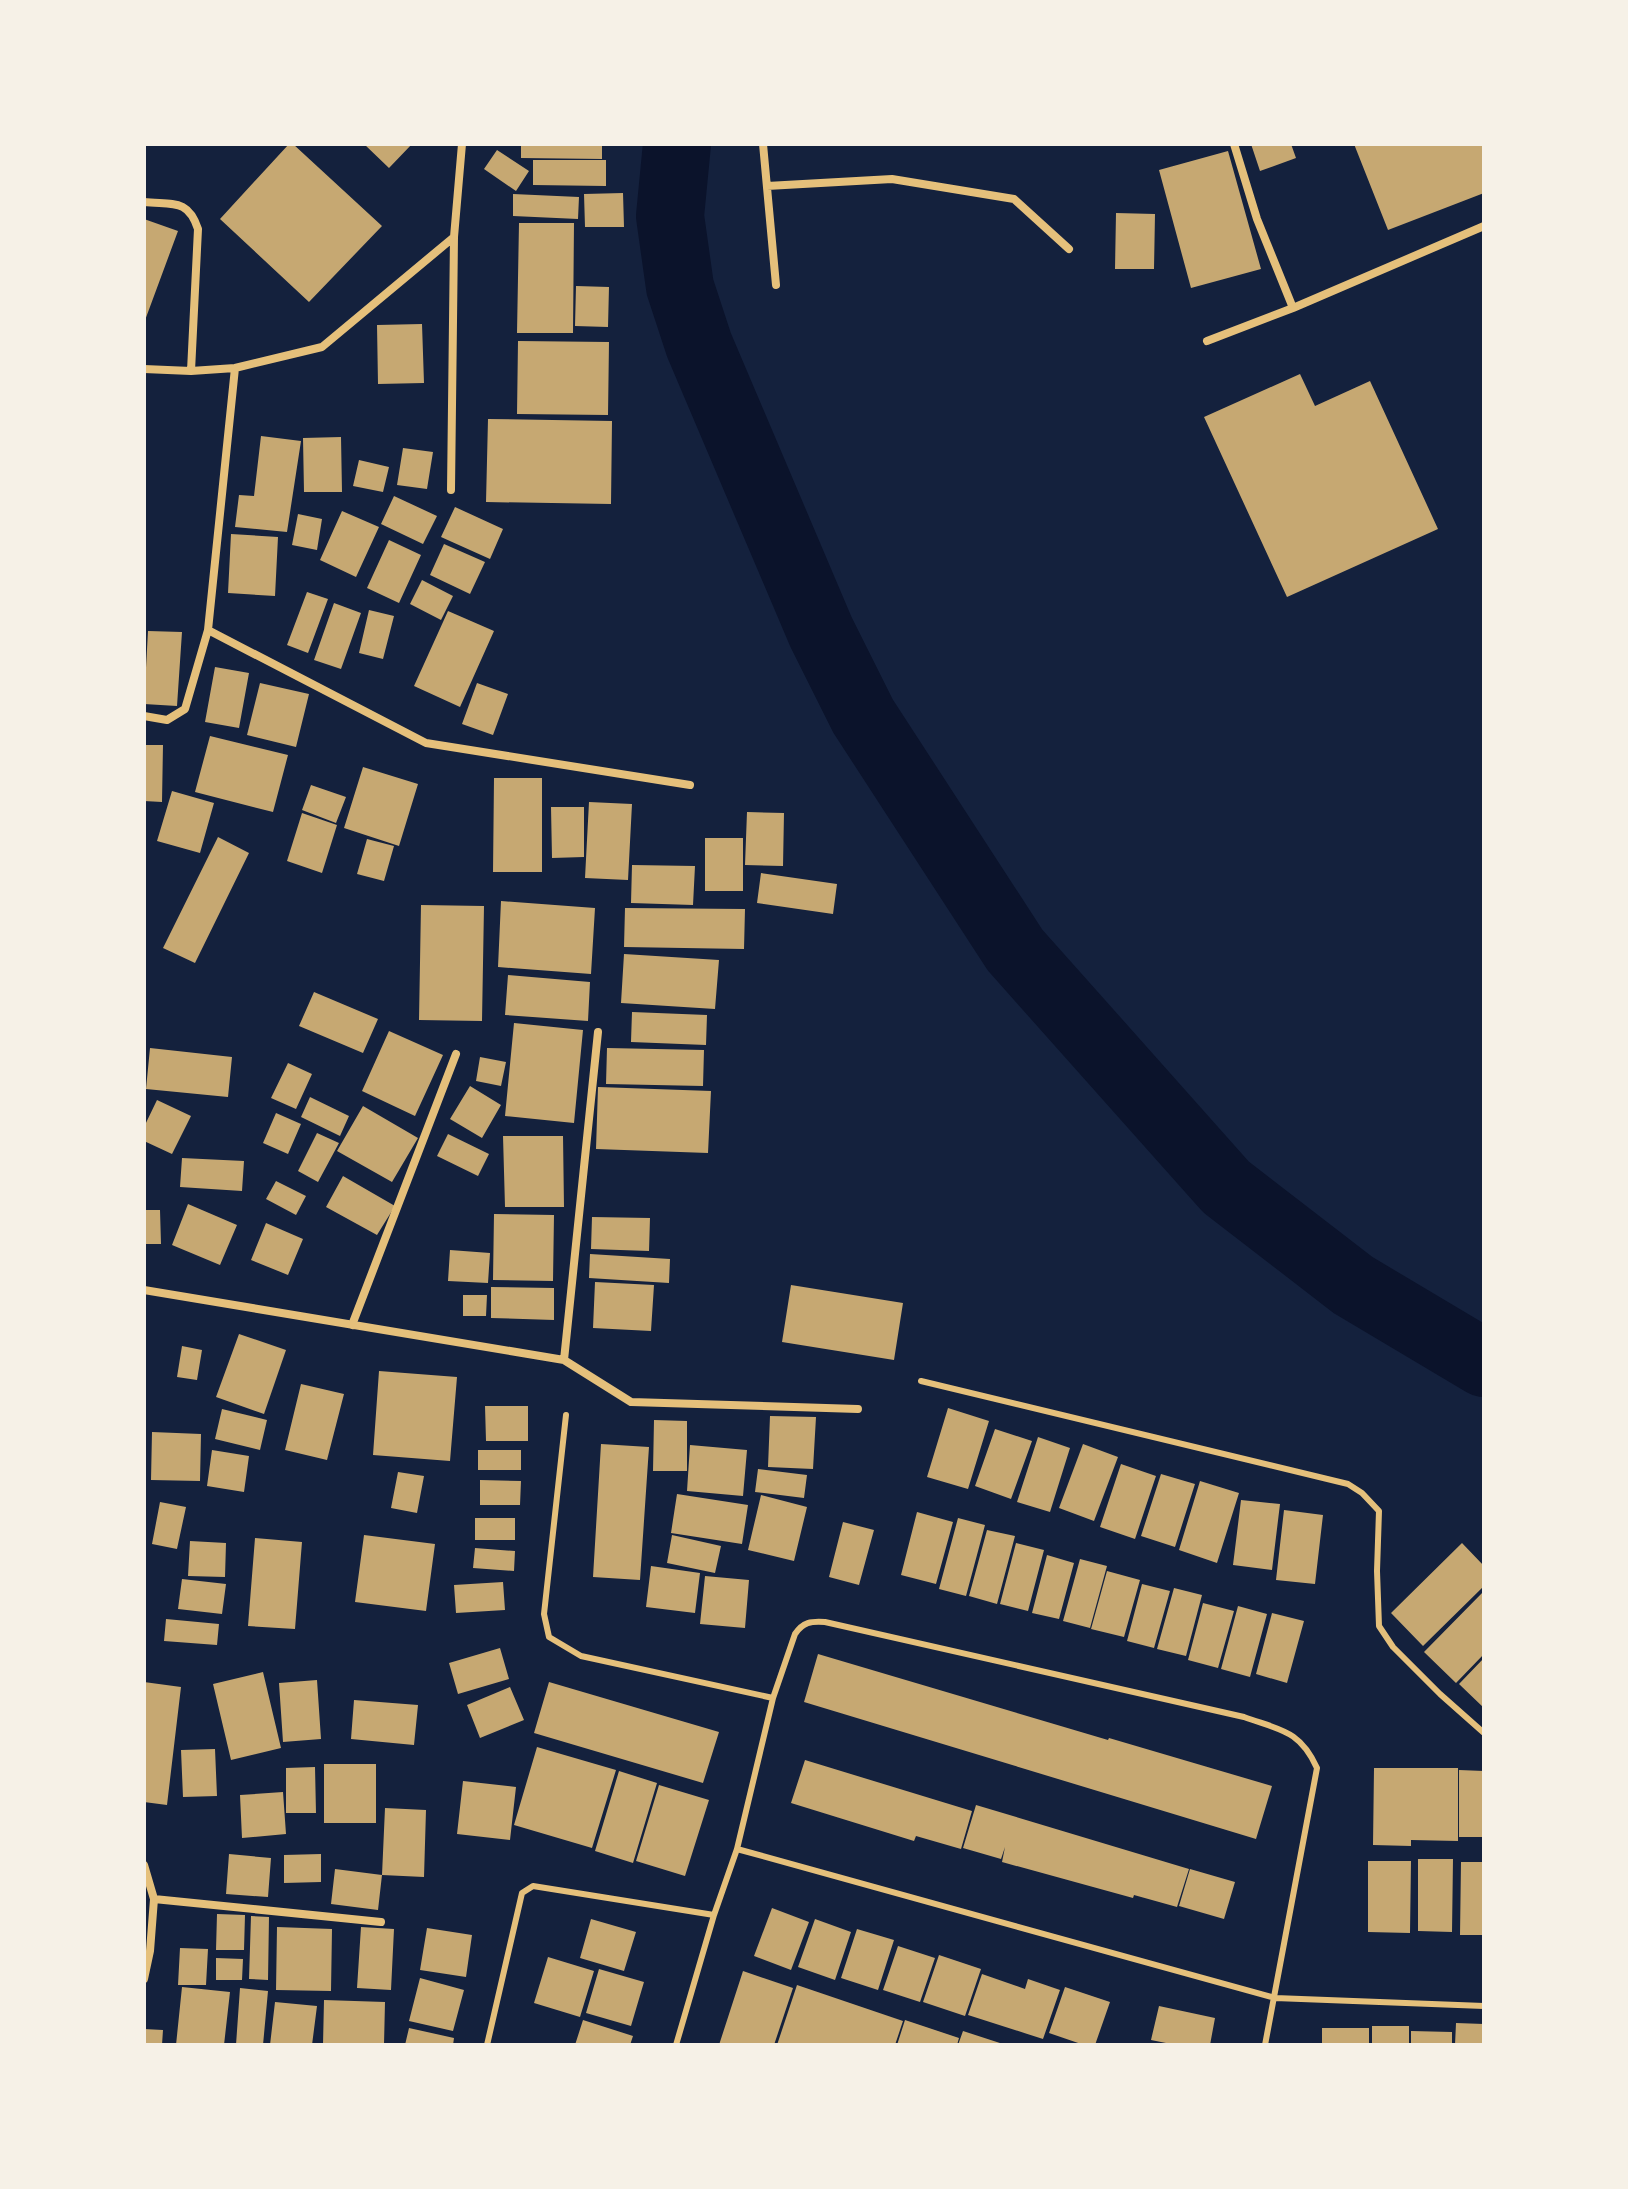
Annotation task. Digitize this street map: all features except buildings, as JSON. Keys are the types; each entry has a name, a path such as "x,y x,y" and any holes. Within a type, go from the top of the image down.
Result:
{"street":[{"path":"451,490 454,237 462,144"},
{"path":"763,144 776,285"},
{"path":"1234,144 1257,219 1293,308"},
{"path":"767,186 892,179 1014,199 1069,249"},
{"path":"144,202 185,206 193,214 198,229 191,371"},
{"path":"1207,341 1293,308 1484,226"},
{"path":"144,369 191,371 235,368 322,347 454,237"},
{"path":"144,716 167,720 185,709 208,630 235,368"},
{"path":"208,630 426,743 690,785"},
{"path":"564,1360 598,1032"},
{"path":"352,1325 456,1054"},
{"path":"144,1290 564,1360 631,1402 858,1409"},
{"path":"144,1865 154,1899 150,1951 144,1979"},
{"path":"154,1899 381,1922"}],"lane":[{"path":"921,1381 1348,1484 1362,1493 1379,1511 1379,1626 1402,1657 1484,1733"},
{"path":"566,1415 544,1614 549,1637 581,1656 773,1698"},
{"path":"676,2045 737,1849 773,1698 795,1634 811,1621 1244,1717 1295,1736 1309,1750 1317,1768 1265,2045"},
{"path":"737,1849 1275,1998 1484,2006"},
{"path":"487,2045 522,1893 533,1886 714,1915"}],"waterway":[{"path":"677,144 670,216 680,287 699,345 821,632 863,716 1015,950 1226,1187 1353,1285 1484,1363"}]}
